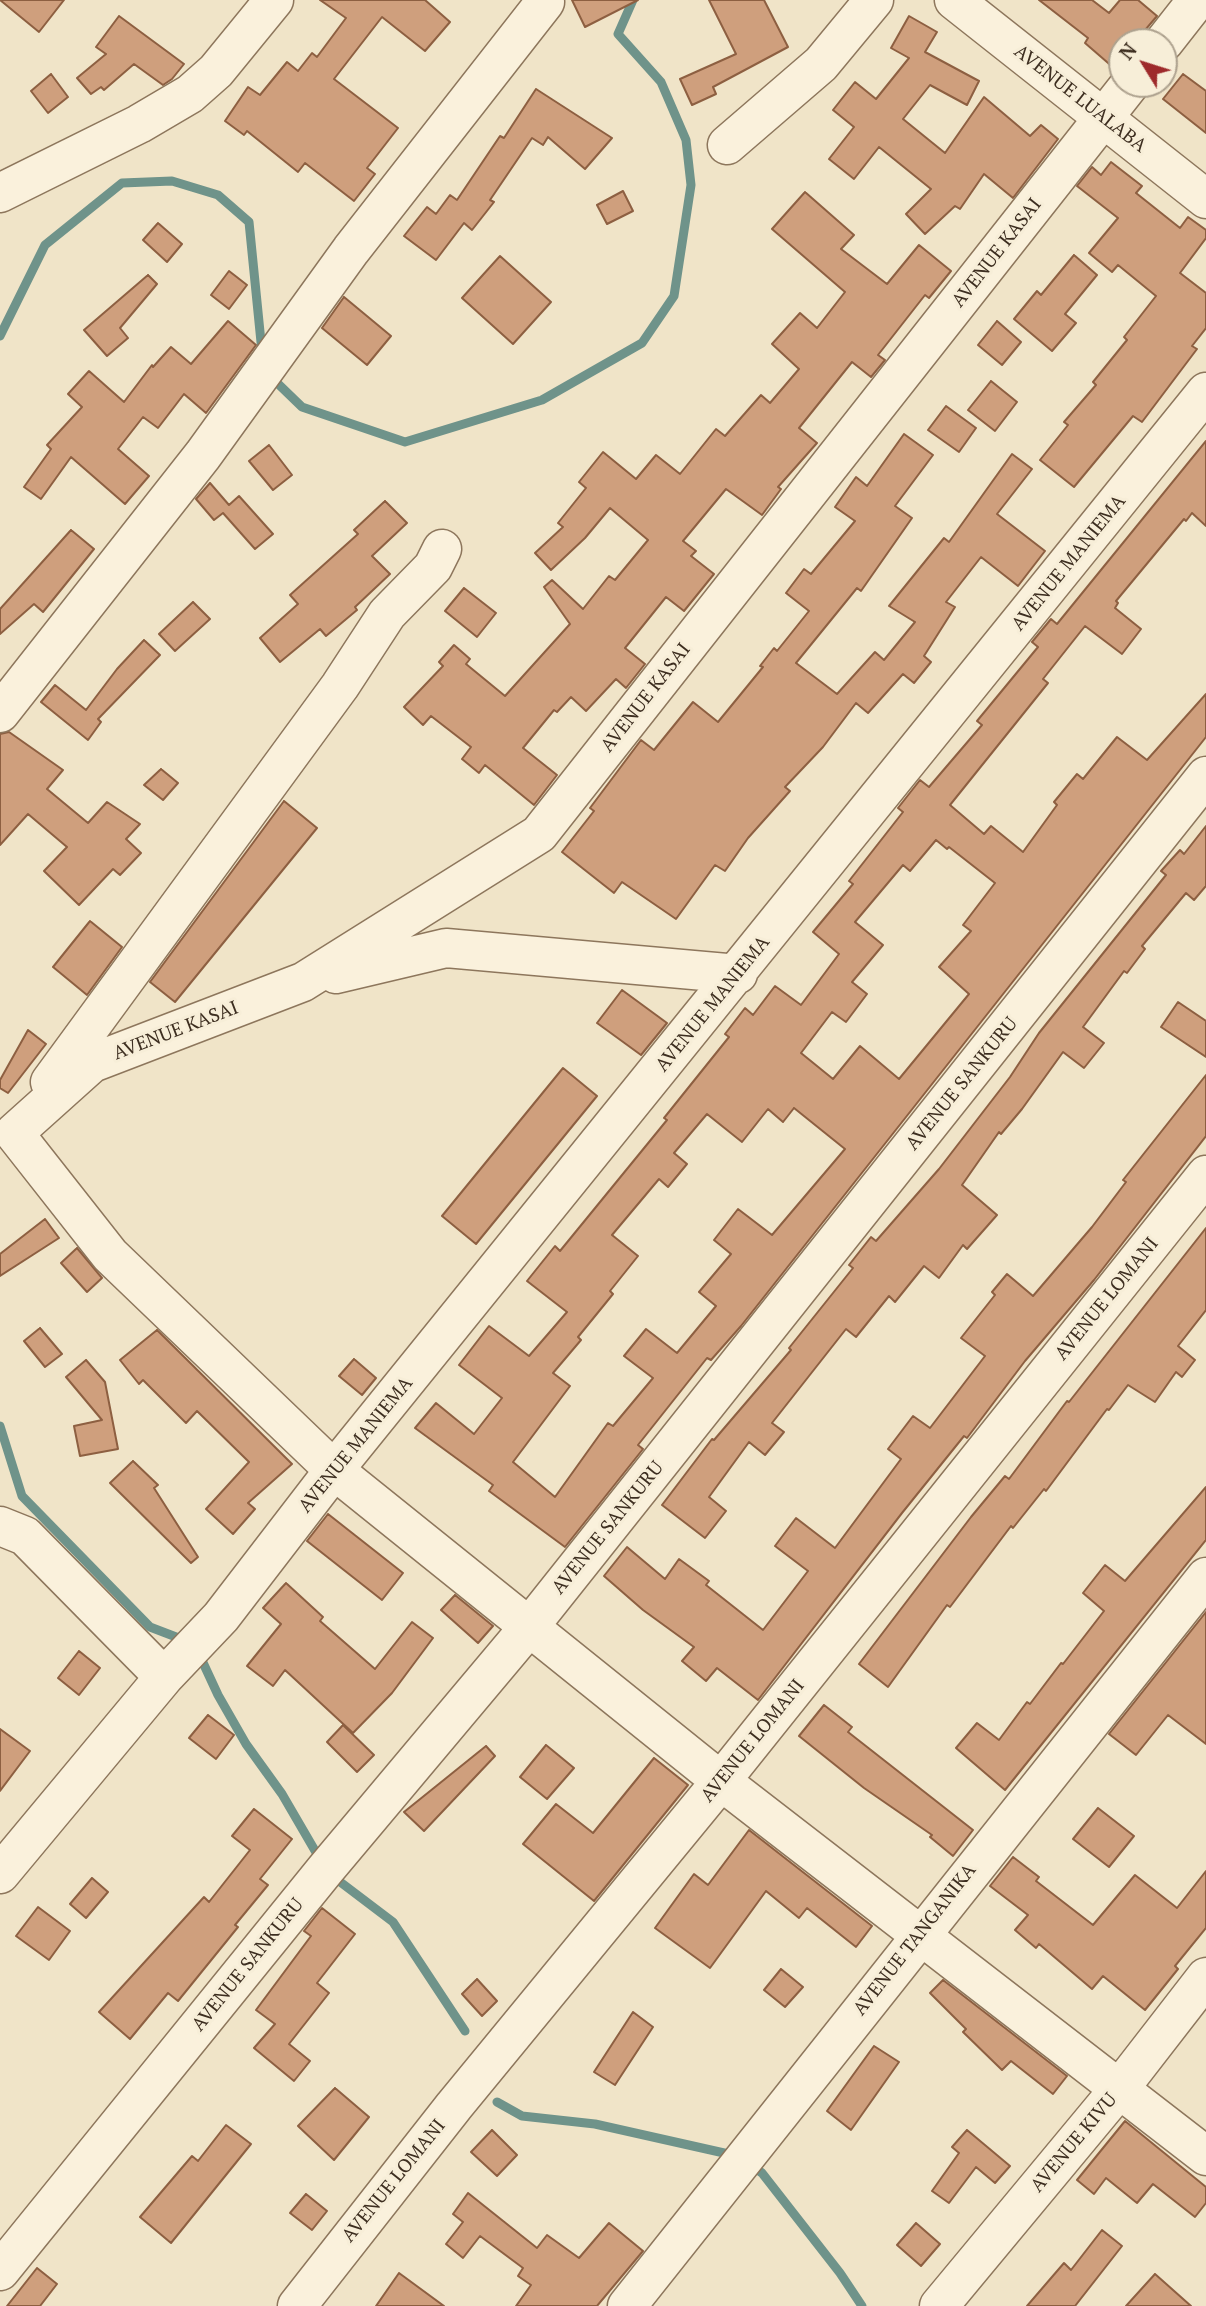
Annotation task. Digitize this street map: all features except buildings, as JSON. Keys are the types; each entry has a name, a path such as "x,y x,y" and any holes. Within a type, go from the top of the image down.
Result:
{"street":[{"path":"0,193 139,124 190,94 216,71 274,0"},
{"path":"727,145 821,64 874,0"},
{"name":"AVENUE LUALABA","path":"954,0 1206,198"},
{"path":"1175,28 1197,0"},
{"path":"0,713 195,466 343,261 545,2"},
{"name":"AVENUE KASAI","path":"7,1141 92,1063 303,982 539,834 1119,98"},
{"name":"AVENUE MANIEMA","path":"164,1677 221,1617 334,1470 738,974 1206,392"},
{"path":"442,549 433,567 387,614 340,686 7,1141 110,1255 334,1470 721,1782 1206,2156"},
{"name":"AVENUE SANKURU","path":"0,2270 325,1870 529,1627 1206,776"},
{"path":"303,982 446,948 738,974"},
{"name":"AVENUE LOMANI","path":"296,2302 721,1782 1206,1175"},
{"path":"0,1526 25,1536 164,1677 0,1874"},
{"name":"AVENUE TANGANIKA","path":"626,2306 920,1933 1206,1577"},
{"name":"AVENUE KIVU","path":"939,2306 1120,2088 1206,1977"}],"waterway":[{"path":"271,377 302,407 405,442 542,400 642,343 674,296 691,185 686,140 661,82 618,34 633,0"},
{"path":"0,336 45,245 122,183 172,181 218,195 249,222 262,352"},
{"path":"0,1426 22,1496 150,1627 184,1640"},
{"path":"199,1654 218,1695 246,1744 282,1794 321,1861"},
{"path":"331,1875 393,1922 465,2031"},
{"path":"497,2102 522,2116 595,2124 733,2155"},
{"path":"751,2165 762,2173 840,2273 862,2306"}]}
